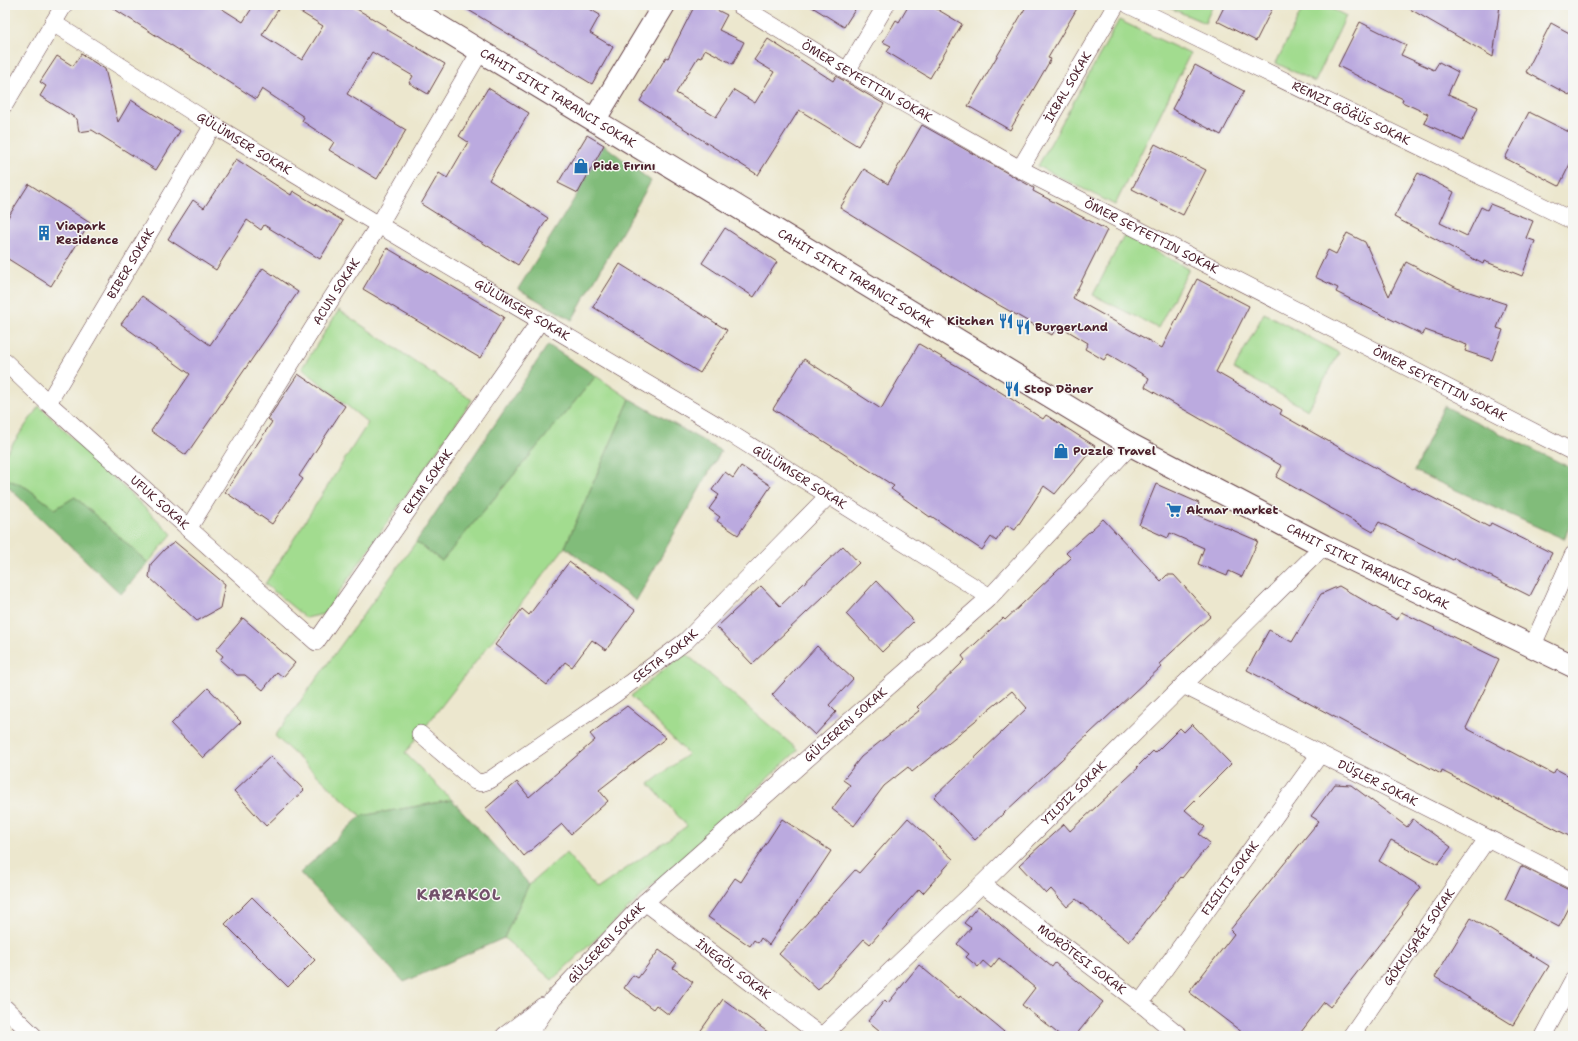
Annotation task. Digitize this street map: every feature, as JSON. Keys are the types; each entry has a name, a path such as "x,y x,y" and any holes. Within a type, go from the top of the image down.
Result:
{"street":[{"path":"7,94 64,5"},
{"path":"404,5 596,119 1131,445 1324,546 1573,666"},
{"path":"596,119 664,5"},
{"name":"ÖMER SEYFETTIN SOKAK","path":"739,5 847,71 1020,169 1573,452"},
{"path":"847,71 886,5"},
{"name":"İKBAL SOKAK","path":"1020,169 1116,5"},
{"name":"REMZI GÖĞÜS SOKAK","path":"1129,5 1573,221"},
{"name":"GÜLÜMSER SOKAK","path":"53,23 213,125 725,430 990,597"},
{"name":"ACUN SOKAK","path":"188,529 379,225 481,50"},
{"name":"BIBER SOKAK","path":"48,404 213,125"},
{"name":"EKIM SOKAK","path":"316,642 540,321"},
{"name":"UFUK SOKAK","path":"5,362 48,404 316,642"},
{"name":"GÜLSEREN SOKAK","path":"553,999 645,902 990,597 1131,445"},
{"name":"SESTA SOKAK","path":"420,734 474,781 481,783 490,780 615,694 686,641 830,495"},
{"path":"822,1036 982,884 1324,546"},
{"path":"1532,647 1573,555"},
{"name":"DÜŞLER SOKAK","path":"1182,685 1573,881"},
{"path":"1140,1003 1320,754"},
{"path":"1351,1036 1487,839"},
{"name":"MORÖTESI SOKAK","path":"982,884 1140,1003 1180,1036"},
{"name":"İNEGÖL SOKAK","path":"645,902 822,1036"},
{"path":"1543,1036 1573,980"},
{"path":"504,1036 553,999"},
{"path":"528,1036 553,999"},
{"path":"5,1008 34,1036"}],"green space":[{"path":"1163,5 1213,5 1205,23"},
{"path":"1304,5 1324,5 1346,16 1315,82 1276,63"},
{"path":"1119,20 1190,54 1115,205 1038,166"},
{"path":"604,145 651,181 572,320 518,289 578,193"},
{"path":"1124,235 1189,269 1158,328 1093,295"},
{"path":"339,310 472,400 324,614 306,618 265,584 368,423 302,368"},
{"path":"1264,313 1339,353 1308,410 1234,369"},
{"path":"548,345 596,376 442,561 416,542"},
{"path":"596,376 630,399 565,547 405,753 452,800 361,816 275,736 416,542 442,561"},
{"path":"630,399 721,451 636,601 565,547"},
{"path":"39,406 172,534 148,563 75,497 55,509 27,488 5,478 5,455"},
{"path":"1444,406 1573,469 1573,519 1564,539 1414,471"},
{"path":"5,478 27,488 55,509 75,497 148,563 121,594 5,484"},
{"path":"685,653 798,750 552,980 504,938 529,884 566,853 597,889 687,826 649,784 688,754 631,696"},
{"path":"452,800 529,884 504,938 404,982 300,873 361,816"}],"building":[{"path":"108,5 216,5 243,22 254,5 281,5 262,35 302,60 323,26 289,5 350,5 387,27 386,29 445,64 428,94 409,83 413,76 372,52 347,94 406,130 377,179 329,150 334,142 302,121 304,117 262,89 256,99"},
{"path":"460,5 583,5 600,15 590,33 613,47 592,84"},
{"path":"695,5 707,5 727,15 719,30 744,42 733,64 705,49 701,58 698,57 676,93 716,117 734,90 755,103 774,72 754,60 768,39 833,81 836,76 884,104 858,146 799,110 758,175 640,101 666,57 668,58"},
{"path":"809,5 858,5 844,27"},
{"path":"909,5 930,5 962,24 930,78 887,52 891,46 883,42 896,20 899,22"},
{"path":"1027,5 1079,5 1048,58 1051,59 1010,130 968,106"},
{"path":"1225,5 1274,5 1256,41 1217,21"},
{"path":"1403,5 1500,5 1493,57 1462,39"},
{"path":"1360,22 1406,45 1401,55 1434,70 1439,62 1458,72 1448,94 1478,107 1463,141 1424,123 1428,114 1402,102 1403,99 1338,66"},
{"path":"1551,23 1573,35 1573,97 1526,72"},
{"path":"81,54 105,69 118,122 131,100 180,131 156,170 92,130 79,132 77,119 40,96 46,86 40,82 57,56 73,66"},
{"path":"1195,65 1244,91 1221,135 1172,109"},
{"path":"488,88 529,113 489,180 548,218 518,265 421,204 439,173 447,178 468,142 459,136"},
{"path":"1529,112 1573,134 1573,158 1559,186 1505,158"},
{"path":"922,125 1034,188 1033,191 1107,230 1073,298 1162,348 1197,279 1249,306 1216,372 1282,410 1280,414 1413,489 1414,488 1489,527 1491,523 1552,553 1530,596 1454,558 1453,560 1379,522 1373,532 1276,477 1282,466 1145,387 1149,378 1108,354 1104,360 1085,349 1088,343 1058,325 1052,335 983,296 840,208 864,169 888,184"},
{"name":"Pide Fırını","path":"587,135 604,145 578,193 558,183"},
{"path":"1155,144 1206,170 1183,215 1132,189"},
{"path":"236,159 291,195 293,191 343,221 320,259 264,225 261,230 247,220 216,270 168,239 193,200 204,208"},
{"path":"1418,173 1454,192 1440,223 1467,236 1481,207 1487,210 1490,204 1533,221 1526,238 1535,241 1522,276 1484,261 1483,264 1394,217"},
{"name":"Viapark Residence","path":"29,184 90,223 51,286 5,257 5,222"},
{"path":"725,228 777,262 754,297 702,263"},
{"path":"1347,233 1365,242 1389,296 1406,262 1457,288 1506,304 1497,328 1503,330 1492,360 1465,351 1467,345 1425,330 1423,335 1336,292 1338,288 1315,277 1328,250 1336,254"},
{"path":"387,248 504,317 480,358 363,289"},
{"path":"620,264 727,330 700,373 593,307"},
{"path":"263,268 298,292 186,455 151,431 190,374 121,324 142,296 210,345"},
{"path":"919,344 983,381 1043,419 1046,415 1095,446 1055,494 1044,486 1015,530 1007,525 996,541 991,537 982,550 931,516 930,517 891,489 894,486 773,409 804,359 881,409"},
{"path":"298,374 345,406 299,476 303,479 272,524 225,492 272,422 268,419"},
{"path":"741,466 771,486 738,535 717,521 720,517 709,509 719,495 712,490 725,472 733,478"},
{"path":"1156,484 1199,503 1195,514 1258,541 1242,577 1229,571 1227,576 1198,564 1204,548 1170,533 1168,538 1139,525"},
{"path":"1103,519 1161,581 1167,575 1174,575 1211,616 1159,664 1161,667 975,840 934,797 1027,708 1012,691 912,772 908,767 884,786 854,826 832,809 850,785 843,780 861,757 920,710 917,707 965,660 962,656 1003,618 1005,620 1071,558 1066,553"},
{"path":"175,542 225,584 220,608 197,621 149,577 151,564 165,549"},
{"path":"843,546 859,563 752,664 717,627 761,586 780,606"},
{"path":"569,562 635,610 606,650 592,640 572,667 565,662 547,685 495,645 522,609 529,615"},
{"path":"876,581 914,621 882,652 846,614"},
{"path":"1339,586 1397,620 1401,612 1499,659 1466,728 1553,774 1556,769 1573,778 1573,838 1442,771 1441,774 1247,670 1269,630 1292,642 1321,594"},
{"path":"243,618 295,663 283,677 277,672 263,690 245,675 237,675 220,660 223,656 216,650"},
{"path":"817,646 853,679 829,705 836,712 815,735 772,695"},
{"path":"208,688 241,722 203,758 171,724"},
{"path":"627,706 666,738 599,790 608,801 571,834 562,824 524,856 485,809 517,782 529,797 595,740 590,734"},
{"path":"1192,724 1231,764 1185,810 1205,827 1199,834 1210,843 1129,942 1076,899 1067,907 1051,889 1046,894 1019,865 1064,824 1070,831 1138,768 1137,767 1153,751 1155,753 1180,728 1184,732"},
{"path":"271,756 304,790 266,826 234,791"},
{"path":"1335,784 1351,785 1407,827 1413,819 1451,847 1438,864 1391,840 1379,861 1421,887 1402,913 1403,914 1330,1007 1324,1002 1298,1036 1247,1036 1189,992 1234,934 1230,930 1319,821 1311,816"},
{"path":"908,818 953,859 923,893 919,889 870,944 864,939 818,990 779,954 855,870 859,873"},
{"path":"782,819 831,851 769,945 761,938 758,943 754,940 750,946 708,917 735,878 741,882"},
{"path":"1521,866 1573,892 1573,900 1559,927 1505,899"},
{"path":"252,897 315,960 288,987 225,924"},
{"path":"978,906 1052,967 1055,963 1103,1002 1075,1036 1061,1036 1022,1005 1035,988 999,958 991,968 983,961 978,967 966,957 969,954 957,944 971,928 964,923"},
{"path":"1471,918 1549,966 1513,1025 1435,977"},
{"path":"659,950 677,963 673,968 693,982 669,1015 656,1005 653,1009 624,988 633,975 638,978"},
{"path":"919,965 1009,1036 886,1036 868,1021 885,1000 888,1003"},
{"path":"723,999 773,1036 697,1036"}],"place":[{"name":"Pide Fırını","path":"581,166"},
{"name":"Viapark Residence","path":"44,233"},
{"name":"Kitchen","path":"1006,321"},
{"name":"BurgerLand","path":"1023,327"},
{"name":"Stop Döner","path":"1012,389"},
{"name":"Puzzle Travel","path":"1061,451"},
{"name":"Akmar market","path":"1174,510"}],"district":[{"name":"KARAKOL","path":"459,894"}]}
